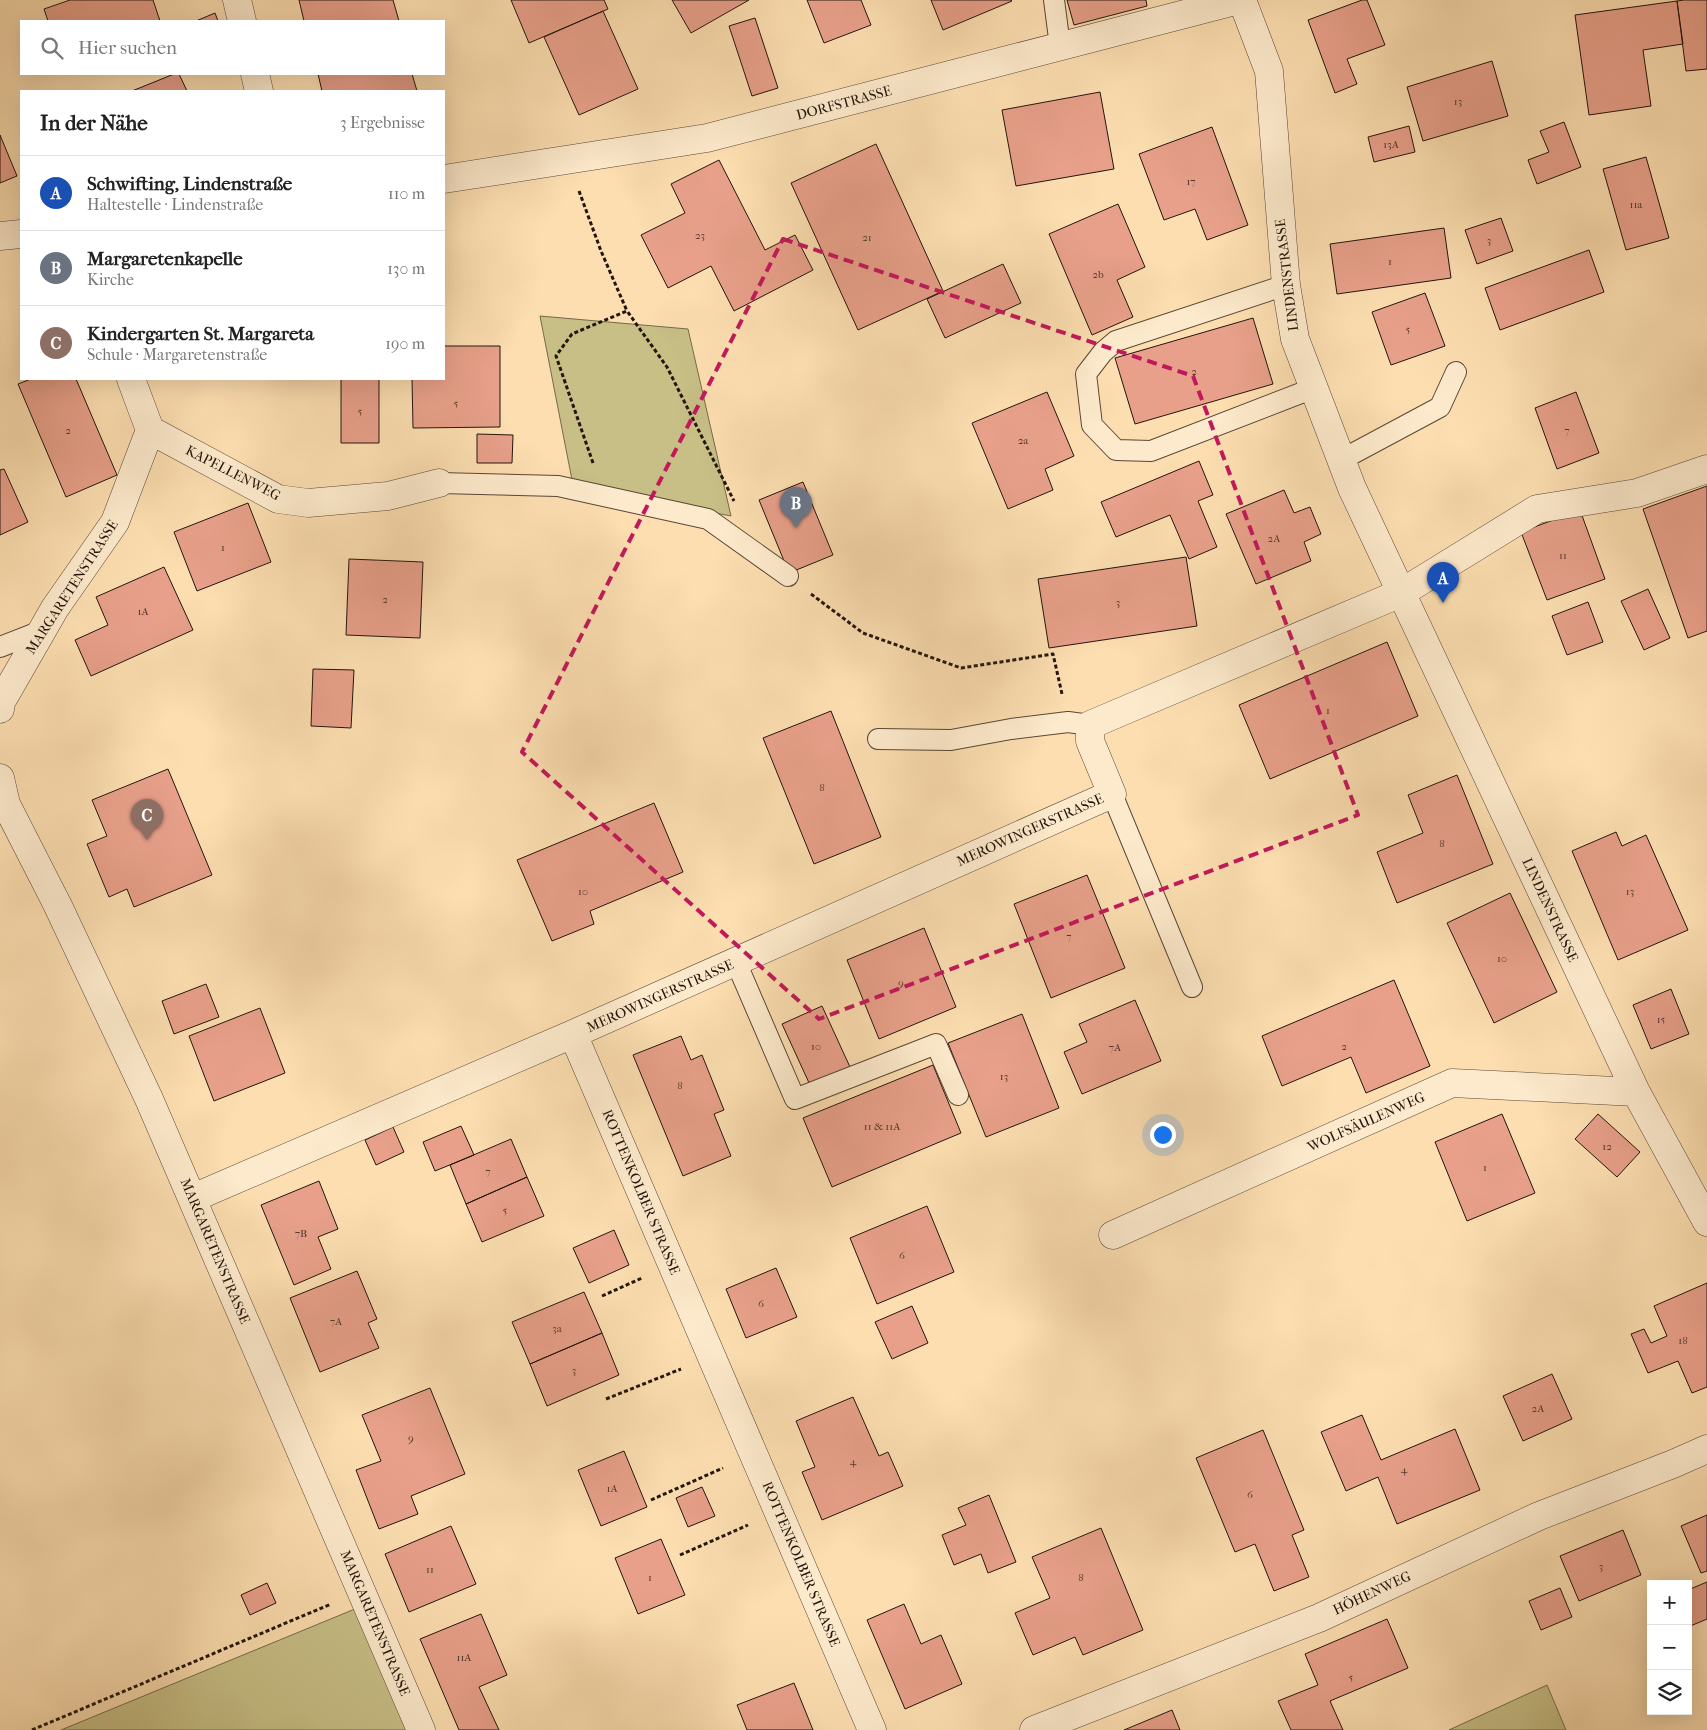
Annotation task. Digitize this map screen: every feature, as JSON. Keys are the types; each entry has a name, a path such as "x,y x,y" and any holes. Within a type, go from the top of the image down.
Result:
{"street":[{"path":"237,0 242,20"},
{"name":"DORFSTRASSE","path":"445,179 707,138 1240,0"},
{"name":"LINDENSTRASSE","path":"1240,0 1269,71 1286,285 1295,339 1341,460 1401,594 1636,1092 1707,1222"},
{"path":"255,75 259,90"},
{"path":"0,236 20,234"},
{"path":"131,380 150,430"},
{"name":"KAPELLENWEG","path":"150,430 278,499 308,503 388,496 439,483"},
{"name":"MARGARETENSTRASSE","path":"0,709 1,702 41,631 115,522 150,430"},
{"path":"1090,725 1401,594 1537,509 1637,493 1707,469"},
{"name":"MEROWINGERSTRASSE","path":"573,1034 1112,794 1090,741 1090,725"},
{"name":"MARGARETENSTRASSE","path":"0,778 3,805 58,906 121,1038 193,1198 421,1730"},
{"path":"193,1198 573,1034"},
{"name":"ROTTENKOLBER STRASSE","path":"573,1034 872,1730"},
{"name":"WOLFSÄULENWEG","path":"1113,1235 1452,1083 1636,1092"},
{"name":"HÖHENWEG","path":"1034,1730 1319,1618 1538,1516 1707,1449"}],"lane":[{"path":"1054,0 1060,46"},
{"path":"1286,285 1116,341 1103,352 1086,374 1092,425 1116,450 1151,451 1314,388"},
{"path":"1341,460 1440,408 1456,372"},
{"path":"439,483 558,486 708,520 788,576"},
{"path":"0,647 41,631"},
{"path":"878,739 951,740 1012,728 1068,722 1090,725"},
{"path":"1112,794 1192,988"},
{"path":"736,962 795,1099 936,1044 958,1095"}],"path":[{"path":"567,160 601,251 627,311 667,367 733,496 750,549"},
{"path":"601,496 596,472 556,356 572,334 627,311"},
{"path":"788,576 863,633 961,668 1053,654 1064,704 1090,725"},
{"path":"602,1296 672,1263"},
{"path":"606,1399 712,1357"},
{"path":"652,1500 754,1455"},
{"path":"680,1555 778,1511"},
{"path":"32,1730 362,1591"}],"highlighted area":[{"path":"783,239 1193,376 1358,815 819,1019 522,752"}],"shaded area":[{"path":"540,316 688,329 731,516 573,485"},
{"path":"367,1604 421,1730 61,1730"},
{"path":"1547,1685 1566,1730 1449,1730"}],"building":[{"path":"70,0 153,0 160,20 48,20 44,9"},
{"path":"299,0 393,0 399,20 304,20"},
{"path":"511,0 604,0 608,9 529,43"},
{"path":"672,0 749,0 691,33"},
{"path":"807,0 861,0 871,25 824,43"},
{"path":"931,0 1011,0 1012,1 943,30"},
{"path":"1067,0 1146,0 1147,6 1074,25"},
{"path":"1362,0 1367,0 1385,45 1347,59 1357,84 1335,93 1308,20"},
{"path":"1707,0 1707,69 1686,71 1677,1"},
{"path":"1677,1 1683,44 1643,50 1651,106 1589,115 1575,15"},
{"path":"603,11 638,89 579,115 544,37"},
{"path":"215,13 218,20 198,20"},
{"path":"755,18 778,88 752,96 729,26"},
{"path":"1492,61 1508,116 1423,141 1407,87"},
{"path":"172,75 179,75 187,90 134,90"},
{"path":"318,75 412,75 417,90 322,90"},
{"path":"1100,92 1114,169 1016,186 1002,110"},
{"path":"1564,122 1581,167 1537,184 1528,160 1549,152 1540,131"},
{"path":"1409,126 1415,152 1374,162 1368,137"},
{"path":"1212,127 1248,225 1207,240 1195,209 1164,220 1139,154"},
{"path":"0,135 17,176 0,183"},
{"path":"876,144 943,291 858,330 791,183"},
{"path":"1646,157 1669,238 1626,250 1603,169"},
{"path":"719,160 765,250 795,235 813,270 734,311 711,266 668,288 641,235 685,213 671,184"},
{"path":"1118,204 1145,267 1117,280 1133,317 1092,335 1049,234"},
{"path":"1501,218 1513,251 1477,264 1465,230"},
{"path":"1444,228 1451,278 1337,294 1330,244"},
{"path":"1589,250 1604,292 1500,330 1485,288"},
{"path":"1003,264 1021,303 945,338 927,299"},
{"path":"1425,293 1445,346 1391,365 1372,312"},
{"path":"1253,318 1273,384 1135,424 1115,358"},
{"path":"445,346 500,346 500,427 413,428 412,380 445,380"},
{"path":"28,380 76,380 117,475 66,497 18,384"},
{"path":"341,380 379,380 379,443 341,443"},
{"path":"1047,392 1074,456 1045,469 1053,490 1008,509 972,423"},
{"path":"1576,392 1599,453 1557,469 1535,408"},
{"path":"477,434 513,435 512,463 477,463"},
{"path":"1199,461 1213,495 1198,501 1217,547 1189,559 1170,515 1116,537 1101,502"},
{"path":"4,469 28,522 0,535 0,470"},
{"path":"803,482 833,555 789,573 759,500"},
{"path":"1707,486 1707,631 1688,638 1643,509"},
{"path":"1284,490 1294,513 1310,507 1321,534 1304,542 1311,561 1256,584 1226,514"},
{"path":"248,503 271,562 197,591 174,532"},
{"path":"1580,510 1605,579 1547,600 1521,532"},
{"path":"1186,557 1197,626 1049,648 1038,579"},
{"path":"349,559 423,562 420,638 346,635"},
{"path":"164,567 193,630 91,676 75,640 108,625 96,597"},
{"path":"1648,589 1670,638 1644,650 1621,601"},
{"path":"1588,602 1603,642 1567,655 1552,616"},
{"path":"1387,642 1418,716 1270,779 1239,705"},
{"path":"313,669 354,670 351,728 311,726"},
{"path":"831,711 881,837 814,864 763,738"},
{"path":"168,769 212,875 134,907 127,889 109,897 87,844 107,836 92,800"},
{"path":"1457,775 1493,864 1397,903 1377,852 1423,833 1408,795"},
{"path":"654,803 683,872 590,911 594,924 552,941 517,860"},
{"path":"1616,832 1622,846 1646,835 1688,930 1618,960 1572,851"},
{"path":"1087,875 1125,968 1051,998 1014,904"},
{"path":"1510,893 1557,992 1494,1023 1447,923"},
{"path":"924,928 956,1007 879,1039 847,960"},
{"path":"1394,980 1430,1066 1366,1093 1351,1057 1282,1086 1262,1036"},
{"path":"206,984 219,1017 174,1034 162,1001"},
{"path":"1671,989 1689,1034 1651,1049 1633,1005"},
{"path":"1135,1000 1161,1061 1082,1094 1064,1052 1087,1042 1079,1024"},
{"path":"822,1006 850,1067 810,1085 782,1024"},
{"path":"260,1008 285,1073 214,1101 189,1036"},
{"path":"1022,1014 1059,1108 986,1137 948,1043"},
{"path":"681,1036 691,1060 702,1055 724,1110 714,1114 731,1156 683,1176 633,1055"},
{"path":"933,1065 961,1133 832,1187 803,1118"},
{"path":"1502,1114 1535,1193 1467,1221 1435,1142"},
{"path":"1598,1114 1640,1152 1617,1177 1575,1139"},
{"path":"461,1126 474,1155 435,1171 423,1142"},
{"path":"393,1127 404,1152 376,1165 365,1140"},
{"path":"511,1139 527,1177 466,1204 450,1165"},
{"path":"527,1177 544,1216 482,1242 466,1204"},
{"path":"319,1181 338,1229 318,1237 331,1269 294,1285 261,1205"},
{"path":"927,1206 954,1272 877,1304 850,1238"},
{"path":"614,1230 629,1265 589,1283 573,1248"},
{"path":"776,1268 797,1317 746,1338 726,1289"},
{"path":"357,1271 377,1319 368,1323 379,1348 320,1372 290,1298"},
{"path":"1707,1283 1707,1387 1692,1393 1678,1361 1648,1373 1631,1334 1644,1329 1651,1343 1667,1336 1654,1306"},
{"path":"584,1292 602,1333 530,1364 512,1322"},
{"path":"912,1306 928,1343 892,1359 875,1322"},
{"path":"602,1333 619,1375 547,1406 530,1364"},
{"path":"1552,1374 1572,1419 1523,1441 1503,1396"},
{"path":"430,1388 465,1474 411,1496 418,1514 379,1529 356,1470 381,1461 362,1415"},
{"path":"853,1397 879,1456 888,1452 903,1486 822,1520 802,1472 815,1467 796,1421"},
{"path":"1362,1415 1381,1460 1455,1429 1480,1490 1397,1524 1378,1477 1346,1491 1321,1432"},
{"path":"1263,1430 1304,1530 1292,1535 1309,1577 1274,1591 1255,1544 1235,1552 1196,1458"},
{"path":"624,1451 647,1507 601,1526 578,1470"},
{"path":"702,1487 715,1516 688,1527 676,1498"},
{"path":"989,1495 1016,1562 988,1573 981,1554 954,1565 942,1535 966,1525 958,1508"},
{"path":"1707,1515 1707,1571 1701,1573 1681,1526"},
{"path":"451,1526 476,1584 409,1612 385,1554"},
{"path":"1101,1528 1143,1630 1083,1655 1075,1637 1033,1655 1015,1613 1050,1598 1032,1557"},
{"path":"1623,1530 1641,1575 1579,1601 1560,1556"},
{"path":"661,1539 685,1595 638,1614 615,1558"},
{"path":"1707,1582 1707,1619 1692,1625 1692,1625 1692,1588"},
{"path":"267,1583 276,1603 250,1615 241,1595"},
{"path":"1560,1588 1572,1617 1541,1630 1529,1601"},
{"path":"904,1604 921,1644 941,1635 962,1684 905,1709 867,1620"},
{"path":"481,1614 507,1675 479,1687 499,1730 459,1730 420,1639"},
{"path":"1387,1619 1408,1668 1330,1701 1343,1730 1291,1730 1278,1701 1318,1685 1305,1654"},
{"path":"794,1683 813,1730 747,1730 737,1705"},
{"path":"1172,1710 1180,1730 1124,1730"}],"place":[{"name":"Margaretenkapelle","path":"796,528"},
{"name":"Schwifting, Lindenstraße","path":"1443,603"},
{"name":"Kindergarten St. Margareta","path":"147,840"}]}
